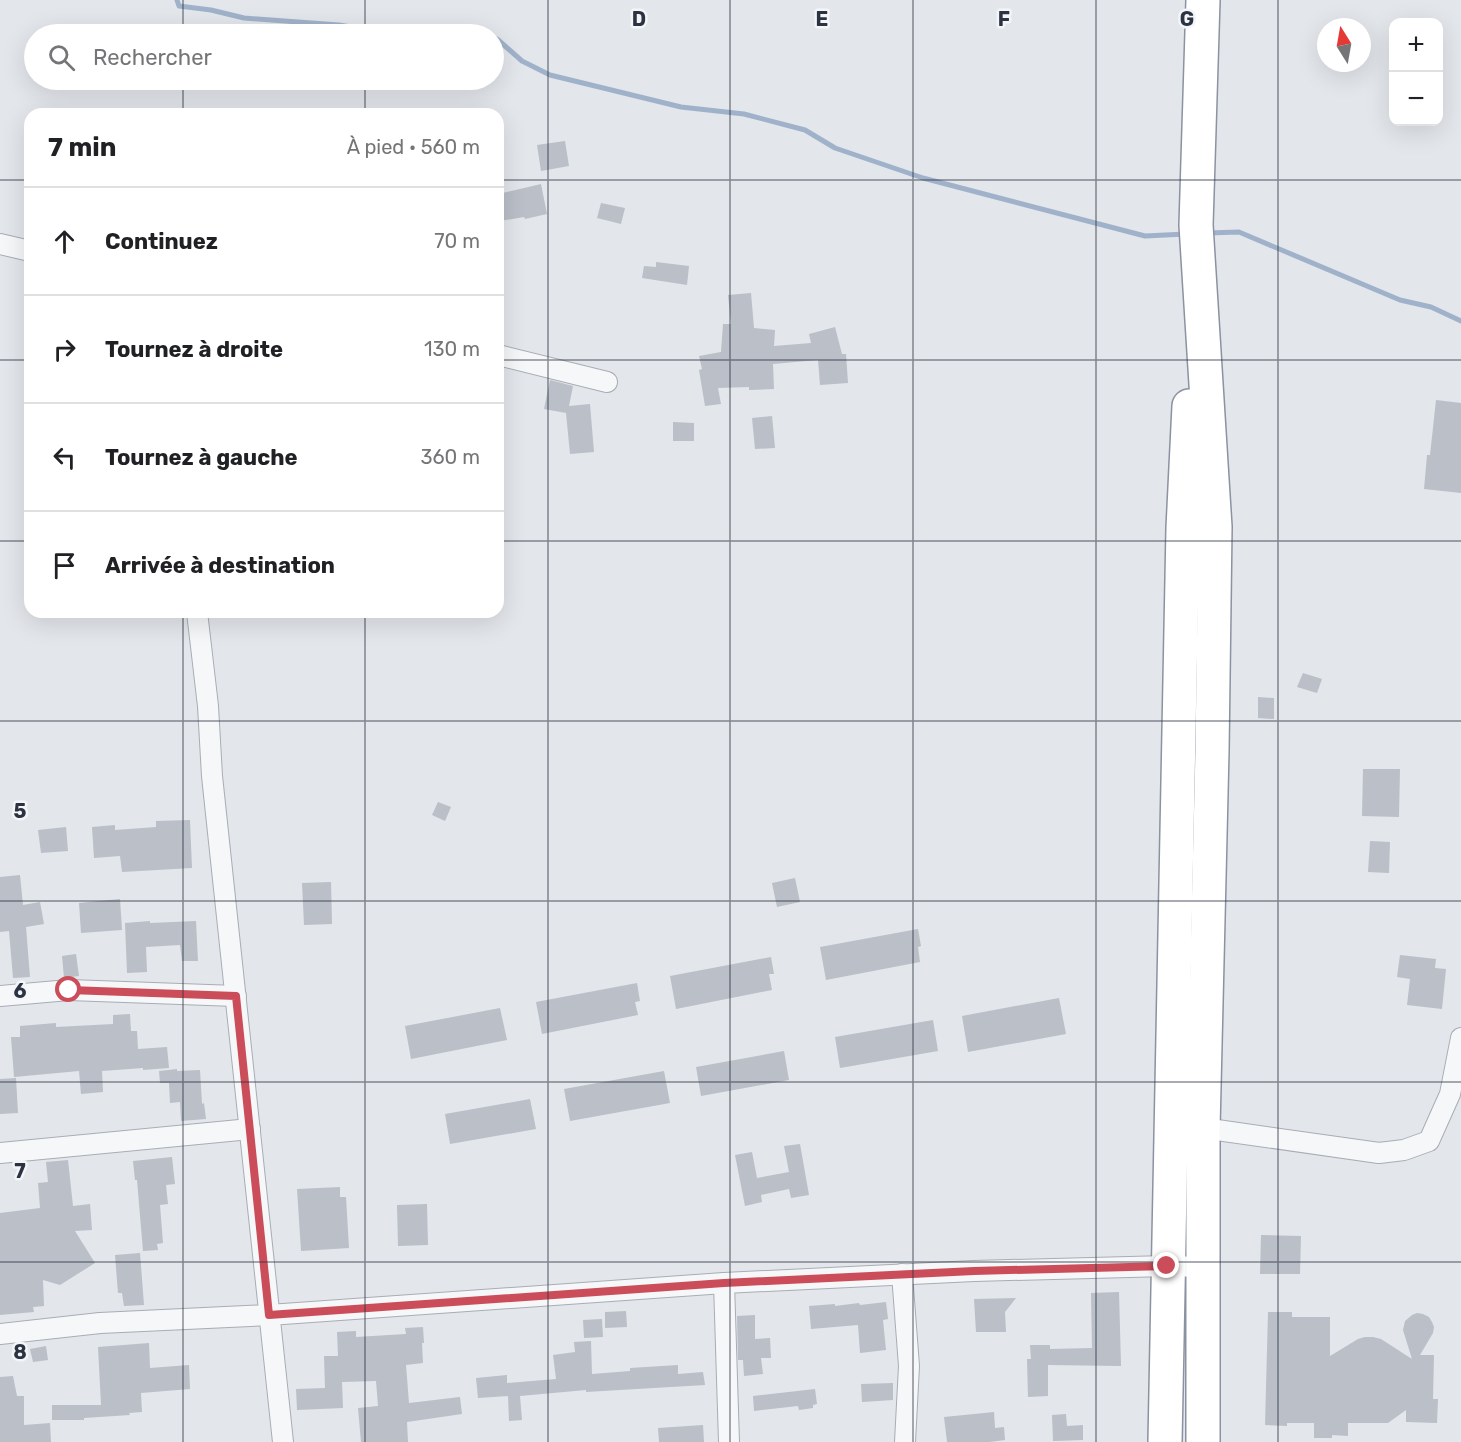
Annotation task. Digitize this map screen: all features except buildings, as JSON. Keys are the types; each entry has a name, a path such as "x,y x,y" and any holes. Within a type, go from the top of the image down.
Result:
{"highway":[{"path":"1165,1442 1183,528 1197,234 1203,0"},
{"path":"1197,234 1215,527 1203,1128 1203,1442"}],"street":[{"path":"0,244 24,250"},
{"path":"504,356 607,382"},
{"path":"198,618 208,706 212,776 283,1442"},
{"path":"0,996 69,990 236,996"},
{"path":"1203,1128 1379,1153 1404,1150 1429,1141 1450,1094 1461,1038"},
{"path":"0,1153 250,1129"},
{"path":"0,1334 100,1323 269,1315 724,1283 902,1274 1167,1266 1203,1268"},
{"path":"902,1274 909,1366 905,1442"},
{"path":"724,1283 729,1442"}],"waterway":[{"path":"177,0 179,6 211,10 244,18 325,24"},
{"path":"504,45 522,61 550,75 681,107 744,114 805,130 835,148 923,178 1145,236 1186,234"},
{"path":"1208,233 1239,232 1400,300 1431,307 1461,321"}],"route":[{"path":"69,990 236,996 269,1315 724,1283 974,1271 1167,1266"}]}
